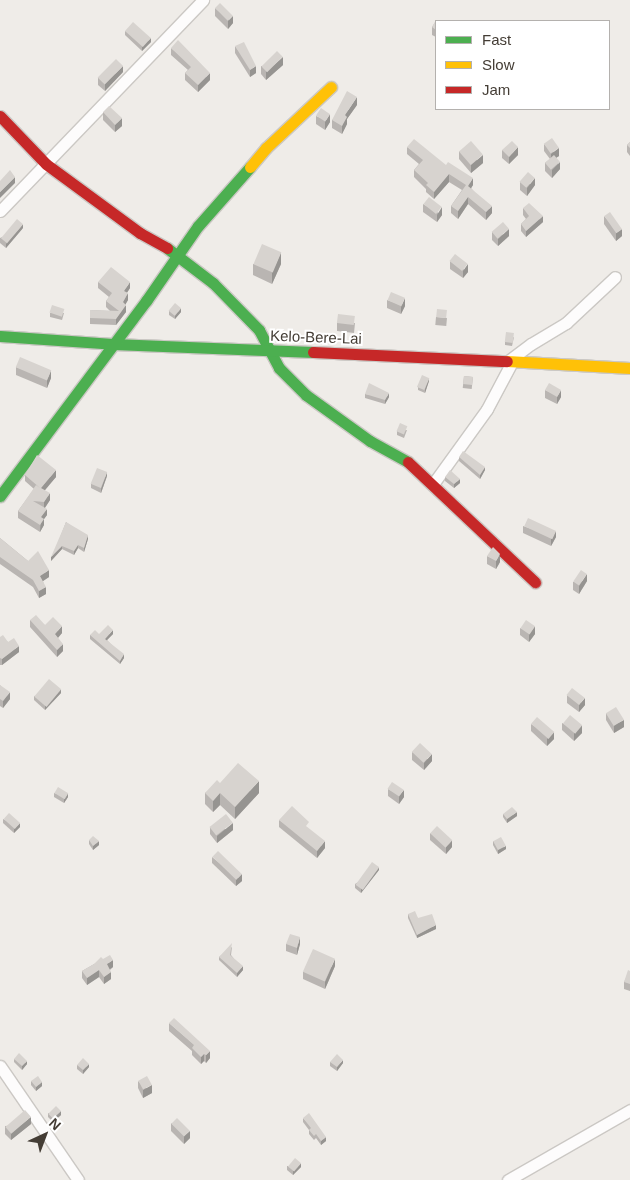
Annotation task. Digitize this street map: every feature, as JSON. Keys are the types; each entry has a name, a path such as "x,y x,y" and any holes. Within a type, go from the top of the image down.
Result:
{"street":[{"path":"0,211 202,0"},
{"path":"0,496 114,344 177,254 234,182 266,148 331,87"},
{"path":"0,116 46,164 140,234 177,254 213,283 259,330 279,368 320,406 370,441 402,457 433,484 535,582"},
{"path":"433,484 487,409 510,362 531,344 566,323 614,277"},
{"name":"Kelo-Bere-Lai","path":"0,336 114,344 630,368"},
{"path":"0,1066 78,1180"},
{"path":"508,1180 630,1110"}],"building":[{"path":"220,3 233,16 228,21 215,8"},
{"path":"133,22 151,38 143,47 125,31"},
{"path":"178,40 210,73 198,85 185,73 191,67 171,48"},
{"path":"244,42 256,66 250,70 235,46"},
{"path":"277,51 283,57 267,72 261,67"},
{"path":"116,59 123,66 105,84 98,77"},
{"path":"347,91 357,97 345,115 347,117 342,126 332,120"},
{"path":"109,106 122,118 115,125 103,112"},
{"path":"321,108 330,114 325,122 316,115"},
{"path":"552,138 559,148 551,154 544,144"},
{"path":"414,139 446,165 448,162 473,178 468,186 492,206 486,212 468,197 458,211 451,206 466,185 449,174 434,192 426,185 428,183 414,170 423,160 407,147"},
{"path":"471,141 483,155 471,165 459,151"},
{"path":"512,141 518,147 509,157 502,150"},
{"path":"554,155 560,162 551,170 545,163"},
{"path":"10,170 15,177 0,192 0,181"},
{"path":"528,172 535,178 526,188 519,182"},
{"path":"429,197 442,207 436,214 423,204"},
{"path":"529,203 543,216 526,231 521,224 529,216 523,208"},
{"path":"610,212 622,229 616,233 604,216"},
{"path":"17,219 23,224 7,243 1,238"},
{"path":"503,222 509,229 498,239 492,232"},
{"path":"262,244 281,252 273,272 253,264"},
{"path":"455,254 468,264 462,271 449,261"},
{"path":"111,267 130,282 124,291 128,293 123,302 126,305 116,319 90,318 90,310 119,311 106,301 112,293 98,282"},
{"path":"391,292 405,298 401,306 387,300"},
{"path":"175,303 181,308 175,316 169,311"},
{"path":"52,305 64,309 62,317 50,313"},
{"path":"437,309 447,310 446,318 436,317"},
{"path":"338,314 355,316 354,325 337,323"},
{"path":"506,332 514,333 513,343 505,342"},
{"path":"20,357 51,370 47,380 16,367"},
{"path":"422,375 429,378 424,390 417,387"},
{"path":"464,376 473,377 472,385 463,384"},
{"path":"369,383 389,393 385,400 365,394"},
{"path":"549,383 561,390 557,397 545,390"},
{"path":"400,423 407,426 404,434 396,431"},
{"path":"463,451 485,467 480,475 459,457"},
{"path":"37,455 56,470 41,488 50,493 44,502 33,501 47,509 41,517 44,519 40,525 18,511 36,485 40,488 25,475"},
{"path":"97,468 107,472 101,488 91,484"},
{"path":"450,470 460,479 454,484 445,477"},
{"path":"528,518 556,531 552,539 524,526"},
{"path":"66,522 88,535 84,548 78,545 74,551 62,546 51,557"},
{"path":"0,538 28,561 38,551 49,570 40,576 46,587 39,591 33,580 0,557"},
{"path":"493,547 500,554 496,561 487,556"},
{"path":"581,570 587,574 579,586 573,582"},
{"path":"36,615 45,625 53,617 62,626 55,634 63,644 57,650 30,620"},
{"path":"526,620 535,626 530,634 520,628"},
{"path":"108,625 113,630 105,639 124,654 120,661 90,635 95,630 99,634"},
{"path":"3,635 8,642 14,638 19,646 2,659 0,658 0,637"},
{"path":"49,679 61,689 46,707 34,697"},
{"path":"0,685 10,692 3,701 0,699"},
{"path":"572,688 585,698 579,705 566,695"},
{"path":"616,707 624,720 614,726 606,713"},
{"path":"570,715 582,725 575,734 563,723"},
{"path":"537,717 554,732 548,739 531,724"},
{"path":"420,743 432,754 424,763 412,752"},
{"path":"238,763 259,781 235,807 220,793 213,801 205,793 217,780 220,783"},
{"path":"392,782 404,790 399,796 388,789"},
{"path":"58,787 68,793 65,799 54,793"},
{"path":"292,806 309,822 306,826 325,841 317,851 279,820"},
{"path":"512,807 517,812 507,819 503,814"},
{"path":"9,813 20,823 15,829 4,819"},
{"path":"226,814 233,823 216,836 209,827"},
{"path":"437,826 452,840 446,848 430,833"},
{"path":"93,836 99,841 93,846 89,840"},
{"path":"501,837 506,846 498,850 493,841"},
{"path":"218,851 242,874 236,880 212,857"},
{"path":"372,862 379,867 363,890 356,885"},
{"path":"415,911 418,918 432,914 436,925 417,935 408,914"},
{"path":"290,934 300,937 297,948 286,944"},
{"path":"232,943 230,955 243,966 237,973 219,957"},
{"path":"313,949 335,959 325,982 303,972"},
{"path":"110,955 113,960 107,964 111,972 104,977 99,970 87,978 82,971 101,957 103,959"},
{"path":"628,970 630,971 630,984 624,982"},
{"path":"174,1018 210,1051 206,1055 204,1054 201,1057 192,1048 194,1045 169,1023"},
{"path":"19,1053 27,1061 22,1066 14,1059"},
{"path":"337,1054 343,1060 337,1067 330,1062"},
{"path":"83,1058 89,1064 83,1070 77,1065"},
{"path":"38,1076 42,1082 36,1087 31,1081"},
{"path":"147,1076 152,1085 143,1090 138,1081"},
{"path":"56,1106 61,1111 53,1119 48,1114"},
{"path":"25,1110 31,1117 11,1134 5,1127"},
{"path":"309,1113 326,1137 321,1141 316,1134 314,1136 309,1130 311,1128 303,1118"},
{"path":"177,1118 190,1131 184,1136 171,1124"},
{"path":"295,1158 301,1163 294,1172 288,1166"}],"traffic: fast":[{"path":"0,496 146,301 198,226 250,167"},
{"path":"167,248 213,283 259,330 279,368 306,395 370,441 408,462"},
{"path":"0,336 113,344 313,352"}],"traffic: slow":[{"path":"250,167 266,148 331,87"},
{"path":"507,361 630,368"}],"traffic: jam":[{"path":"0,116 46,164 140,233 167,248"},
{"path":"313,352 507,361"},
{"path":"408,462 535,582"}]}
